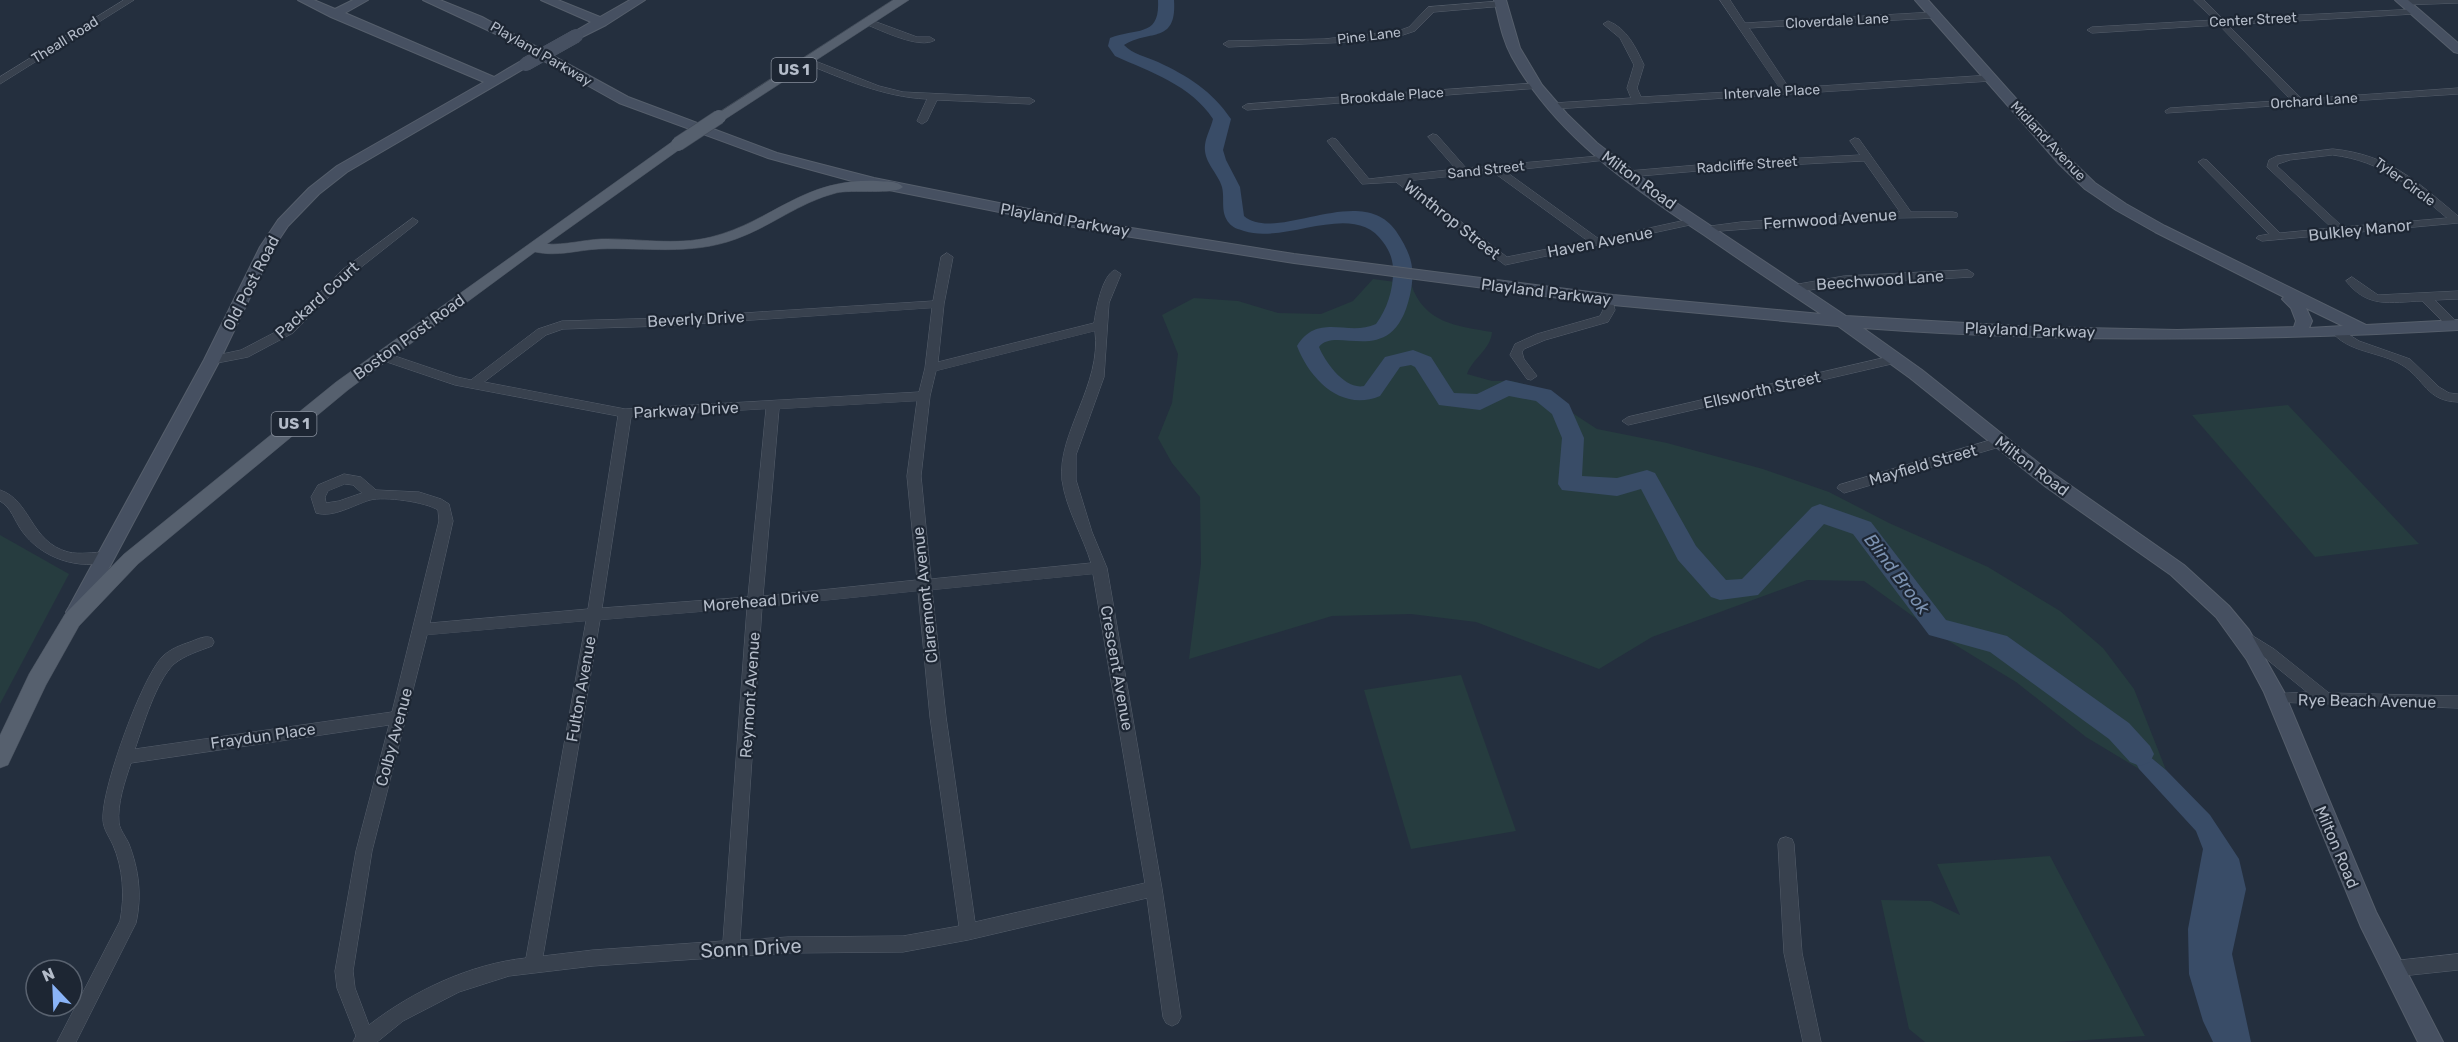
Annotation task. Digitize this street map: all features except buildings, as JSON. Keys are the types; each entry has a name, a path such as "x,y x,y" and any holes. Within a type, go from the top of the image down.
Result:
{"main road":[{"name":"Boston Post Road","path":"0,758 37,680 72,620 110,579 156,538 382,356 533,247 678,144 902,0"},
{"path":"533,247 557,249 611,244 671,248 701,244 752,228 824,192 862,185 895,187"}],"street":[{"name":"Theall Road","path":"0,81 130,0"},
{"path":"304,0 494,82"},
{"path":"332,13 350,0"},
{"path":"332,13 362,0"},
{"path":"417,0 456,3"},
{"name":"Playland Parkway","path":"429,0 456,3 613,96 763,153 895,187 1110,229 1428,278 1606,298 1839,320 2061,332 2293,333 2455,325"},
{"path":"546,0 602,22"},
{"name":"Old Post Road","path":"72,620 212,360 267,247 303,202 357,159 639,0"},
{"path":"1725,0 1786,92"},
{"name":"Midland Avenue","path":"1922,0 2064,161 2090,186 2139,218 2364,330"},
{"path":"2199,0 2298,102"},
{"path":"2402,1 2458,0"},
{"path":"2402,1 2458,49"},
{"name":"Pine Lane","path":"1228,44 1346,39 1395,34 1411,30 1431,9 1500,2"},
{"name":"Milton Road","path":"1500,2 1515,49 1537,86 1606,157 1896,359 2052,482 2172,565 2211,601 2242,635 2277,698 2346,869 2392,969 2431,1042"},
{"name":"Center Street","path":"2092,30 2414,11"},
{"name":"Cloverdale Lane","path":"1741,26 1934,15"},
{"path":"868,22 916,40 930,40"},
{"path":"1608,24 1617,28 1634,52 1639,65 1632,88 1637,101"},
{"path":"807,61 876,88 903,94 1030,101"},
{"name":"Intervale Place","path":"1554,106 1990,78"},
{"name":"Brookdale Place","path":"1247,107 1537,86"},
{"name":"Orchard Lane","path":"2170,111 2458,92"},
{"path":"922,121 933,97"},
{"path":"1433,137 1464,172"},
{"name":"Sand Street","path":"1332,141 1366,182 1606,157"},
{"path":"1855,141 1907,214"},
{"name":"Tyler Circle","path":"2342,232 2272,167 2273,162 2280,158 2322,152 2361,154 2384,164 2457,220"},
{"name":"Radcliffe Street","path":"1628,174 1744,164 1867,158"},
{"path":"2203,162 2278,237"},
{"path":"1496,169 1597,243"},
{"name":"Winthrop Street","path":"1400,179 1505,261"},
{"name":"Fernwood Avenue","path":"1701,225 1740,225 1907,214 1953,215"},
{"name":"Packard Court","path":"212,360 244,354 289,330 346,273 413,220"},
{"name":"Bulkley Manor","path":"2262,238 2457,220"},
{"name":"Haven Avenue","path":"1505,261 1701,225"},
{"name":"Claremont Avenue","path":"947,257 938,304 932,368 924,396 914,476 938,717 968,932"},
{"name":"Crescent Avenue","path":"1115,274 1103,303 1098,377 1070,455 1069,480 1085,532 1100,568 1155,889 1172,1017"},
{"name":"Beechwood Lane","path":"1793,289 1844,280 1968,274"},
{"path":"2352,281 2367,295 2377,299 2458,295"},
{"name":"Midland Avenue","path":"2264,282 2322,316 2337,332"},
{"path":"1531,376 1517,356 1516,350 1520,345 1534,338 1596,324 1604,319 1609,310 1606,298"},
{"path":"2426,298 2455,325"},
{"path":"2290,299 2298,306 2304,321 2300,330 2293,333"},
{"name":"Beverly Drive","path":"472,385 542,332 562,325 665,322 938,304"},
{"path":"932,368 1100,326"},
{"path":"2337,332 2356,346 2405,361 2438,394 2458,398"},
{"name":"Parkway Drive","path":"382,356 472,385 625,413 924,396"},
{"name":"Ellsworth Street","path":"1628,421 1896,359"},
{"name":"Reymont Avenue","path":"731,949 755,602 773,405"},
{"name":"Fulton Avenue","path":"533,965 594,615 625,413"},
{"name":"Mayfield Street","path":"1844,488 2001,442"},
{"name":"Colby Avenue","path":"364,1040 346,988 344,971 364,851 422,630 446,521 444,508 435,501 424,497 386,497 372,494"},
{"path":"0,495 14,503 21,522 38,543 69,557 106,557"},
{"name":"Morehead Drive","path":"422,630 444,626 924,587 1100,568"},
{"path":"2242,635 2269,653 2326,699"},
{"path":"66,1042 128,923 132,906 133,885 119,840 111,827 110,810 136,725 155,682 167,662 183,651 207,642"},
{"name":"Rye Beach Avenue","path":"2277,698 2458,702"},
{"name":"Fraydun Place","path":"126,757 399,717"},
{"path":"1786,844 1793,953 1812,1042"},
{"name":"Sonn Drive","path":"364,1040 397,1015 455,986 509,968 593,958 788,945 903,944 968,932 1155,889"},
{"path":"2392,969 2458,962"}],"green space":[{"path":"1373,279 1411,284 1424,307 1433,315 1454,324 1492,332 1489,343 1467,374 1492,381 1512,381 1531,386 1597,429 1667,443 1763,469 1829,492 1889,523 1988,567 2060,611 2103,648 2134,689 2166,770 2121,733 2139,769 2086,737 2016,682 1939,635 1864,581 1807,580 1652,637 1599,669 1476,622 1411,614 1332,616 1189,659 1201,564 1200,497 1172,463 1158,438 1172,403 1178,354 1162,315 1194,298 1238,301 1278,313 1321,314 1353,301"},
{"path":"2288,405 2419,544 2315,557 2192,415"},
{"path":"0,535 69,574 0,704"},
{"path":"1461,675 1516,831 1411,849 1364,690"},
{"path":"2050,856 2145,1036 2058,1042 1925,1042 1909,1029 1881,900 1931,901 1960,915 1937,864"}],"water":[{"path":"2119,731 2166,770 2210,815 2239,859 2246,889 2232,954 2251,1042 2213,1042 2203,1021 2189,974 2188,929 2203,849 2196,831 2139,769"}],"waterway":[{"name":"Blind Brook","path":"1166,0 1166,15 1162,25 1151,32 1122,39 1116,42 1116,46 1121,52 1178,78 1214,107 1222,119 1215,142 1215,155 1231,187 1233,212 1237,220 1241,224 1258,229 1345,217 1366,219 1385,230 1399,251 1403,267 1400,294 1392,318 1384,329 1373,334 1324,334 1315,338 1308,346 1320,367 1340,387 1353,394 1370,392 1393,362 1413,357 1423,362 1447,400 1480,402 1506,388 1543,395 1561,410 1573,438 1570,484 1617,487 1647,479 1687,553 1720,590 1749,588 1820,513 1862,528 1938,628 1998,643 2119,731 2140,754"}]}
